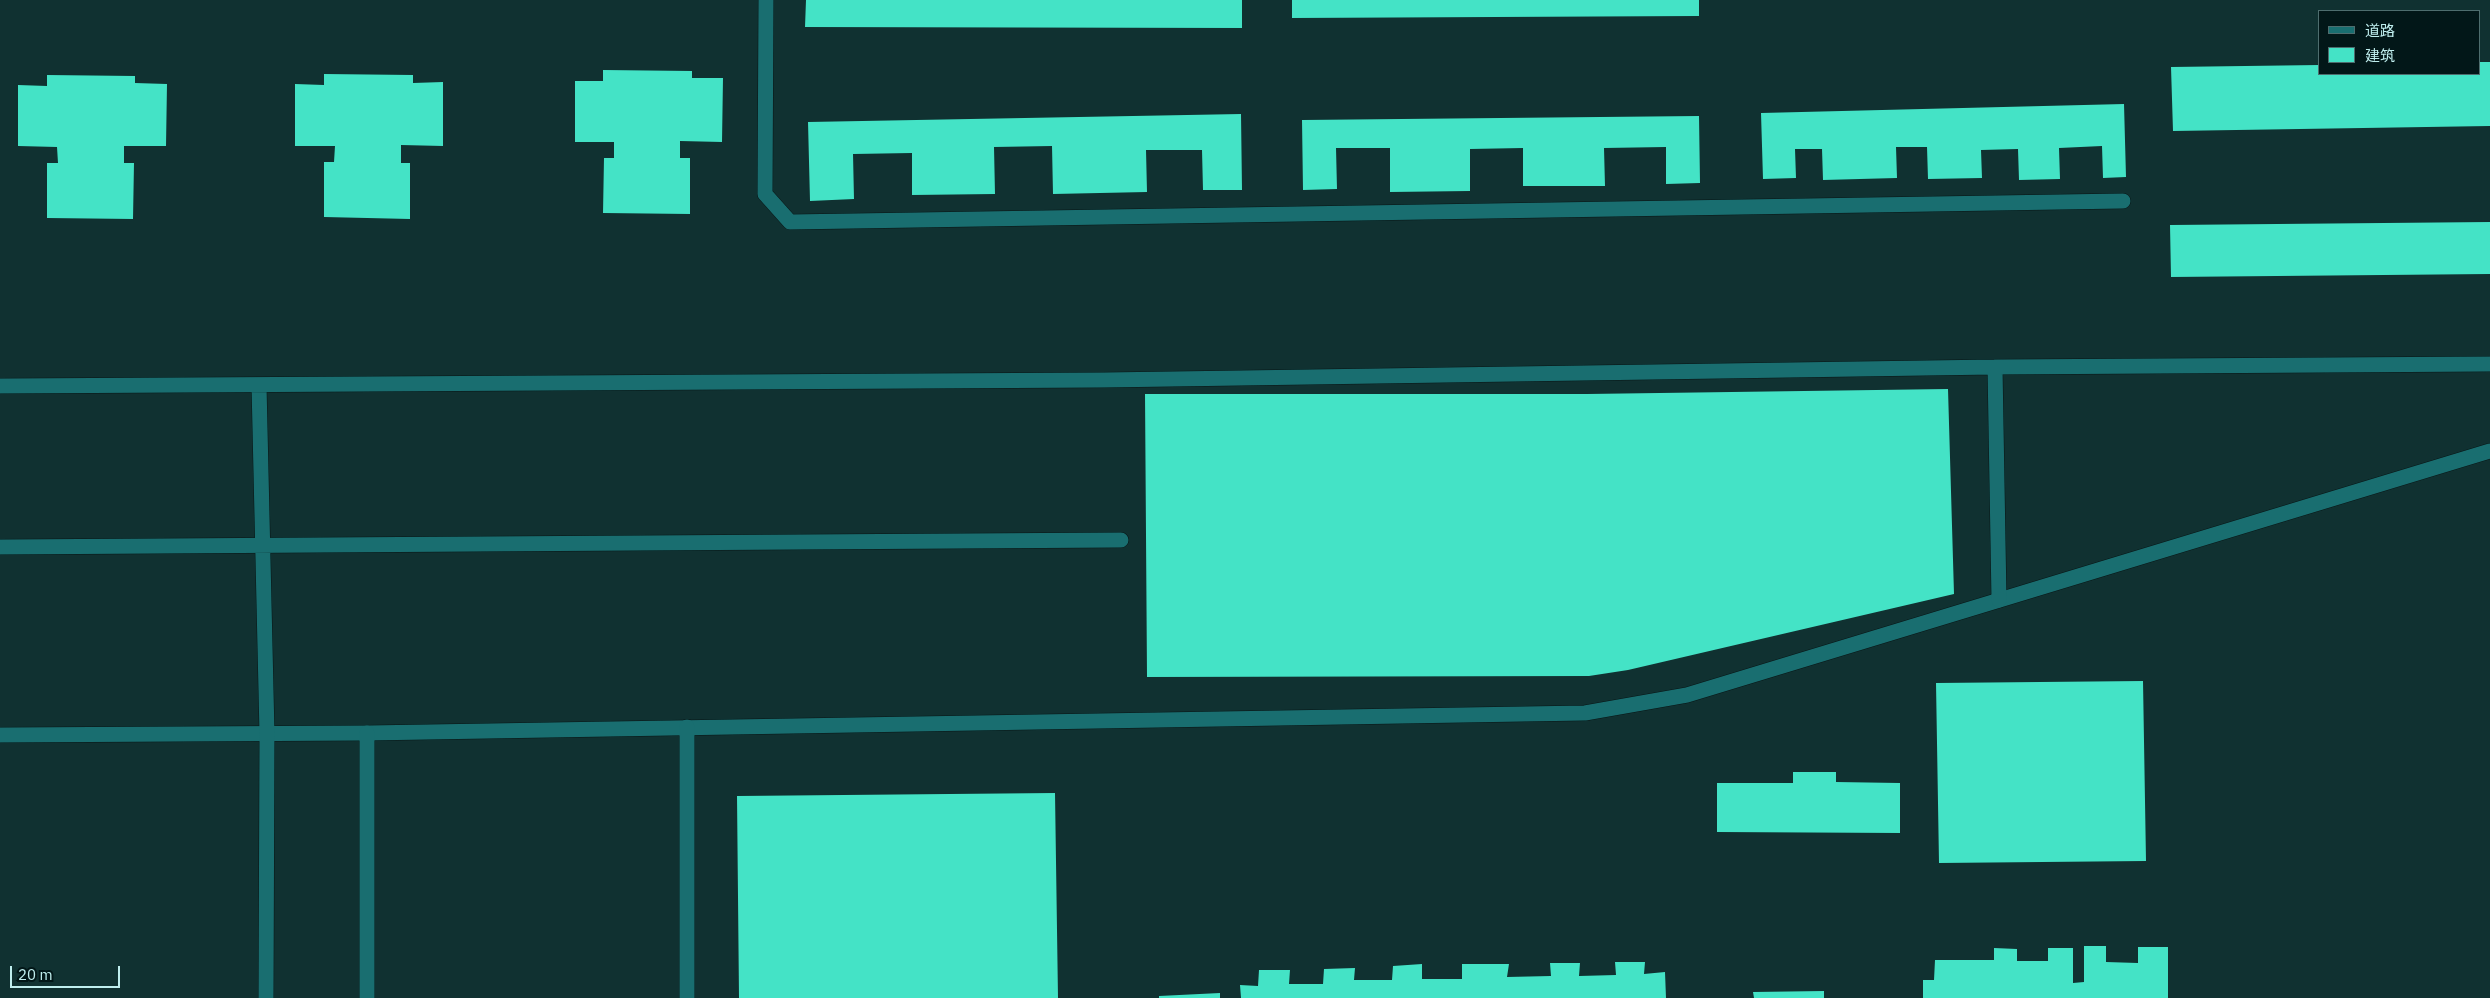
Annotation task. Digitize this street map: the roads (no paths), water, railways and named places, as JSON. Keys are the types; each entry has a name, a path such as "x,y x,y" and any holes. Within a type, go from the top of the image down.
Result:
{"street":[{"path":"766,0 765,194 790,222 2123,201"},
{"path":"0,386 1104,380 1995,367 2490,364"},
{"path":"1995,367 1999,600"},
{"path":"259,385 267,734 266,998"},
{"path":"0,735 367,733 1585,713 1687,695 2490,451"},
{"path":"0,547 1121,540"},
{"path":"687,727 687,998"},
{"path":"367,733 367,998"}]}
